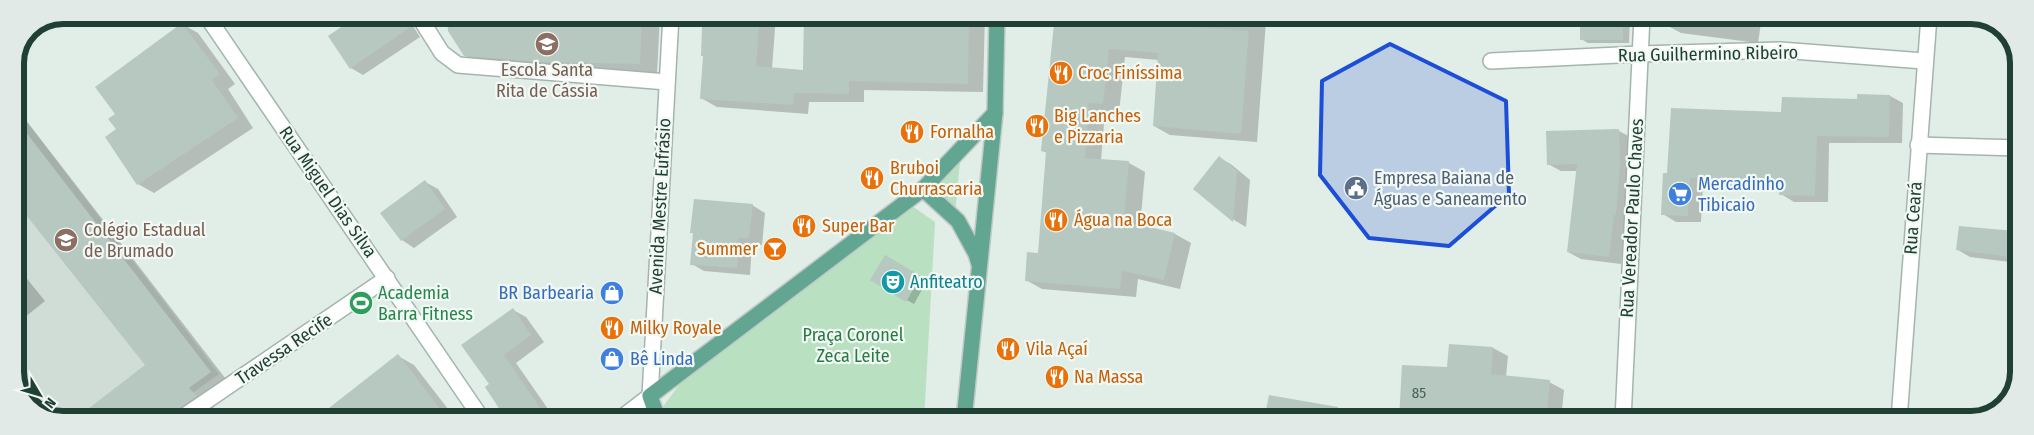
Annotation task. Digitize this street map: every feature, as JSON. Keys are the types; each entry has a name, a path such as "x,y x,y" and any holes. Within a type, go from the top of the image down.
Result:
{"main road":[{"path":"965,411 995,113 997,24"},
{"path":"655,411 650,396 923,189 995,113"},
{"path":"923,189 958,221 976,254 980,270"}],"street":[{"name":"Rua Miguel Dias Silva","path":"212,24 477,411"},
{"path":"424,24 442,54 458,64 667,82"},
{"name":"Avenida Mestre Eufrásio","path":"650,396 670,24"},
{"name":"Rua Vereador Paulo Chaves","path":"1623,411 1642,24"},
{"name":"Rua Ceará","path":"1900,411 1928,24"},
{"name":"Rua Guilhermino Ribeiro","path":"1491,61 1780,50 1924,61"},
{"path":"1918,145 2010,148"},
{"name":"Travessa Recife","path":"192,411 387,278"},
{"path":"630,411 650,396"}],"highlighted area":[{"path":"1390,44 1506,101 1509,194 1449,246 1369,238 1320,175 1322,81"}],"shaded area":[{"name":"Colégio Estadual de Brumado","path":"24,118 219,374 167,411 55,411 43,406 33,398 24,380"}],"green space":[{"path":"960,162 955,214 930,183"},
{"name":"Praça Coronel Zeca Leite","path":"912,206 935,222 924,411 660,411 679,385"}],"building":[{"path":"183,24 220,74 212,80 238,118 137,185 105,137 116,129 108,119 115,114 95,87"},
{"path":"346,24 413,25 350,69 328,36"},
{"name":"Escola Santa Rita de Cássia","path":"448,24 642,24 640,64 541,62 464,56 448,31"},
{"path":"704,24 759,24 756,66 803,70 804,24 969,24 968,84 849,81 849,94 794,93 793,105 700,99 703,56 701,56 702,27 704,27"},
{"path":"1054,24 1078,27 1078,24 1154,24 1249,31 1241,134 1153,126 1158,53 1109,49 1103,104 1089,103 1085,158 1129,161 1124,221 1175,233 1164,280 1122,271 1120,289 1025,281 1027,252 1038,253 1046,152 1041,151"},
{"path":"1580,24 1623,24 1623,40 1580,40"},
{"path":"1857,94 1890,95 1889,137 1817,136 1815,196 1779,195 1780,181 1690,178 1688,216 1661,215 1663,173 1667,173 1671,108 1781,112 1782,97 1857,99"},
{"path":"1619,129 1620,165 1616,215 1614,215 1609,257 1567,252 1577,164 1547,165 1546,131"},
{"path":"24,130 211,372 189,388 197,396 175,411 85,411 145,365 24,212"},
{"path":"1219,156 1237,171 1233,222 1193,189"},
{"path":"425,180 445,209 401,241 380,213"},
{"path":"694,199 753,204 749,238 739,238 737,268 690,265 693,233 690,233"},
{"path":"1959,226 2010,231 2010,257 1956,250"},
{"path":"885,255 921,276 906,302 870,280"},
{"path":"513,308 531,335 504,355 542,411 501,411 485,387 489,384 461,345"},
{"path":"1449,344 1493,347 1491,374 1550,380 1547,411 1399,411 1402,365 1447,367"},
{"path":"398,354 442,411 325,411"},
{"path":"1269,395 1338,407 1338,411 1266,411"}],"place":[{"name":"Escola Santa Rita de Cássia","path":"547,44"},
{"name":"Croc Finíssima","path":"1061,73"},
{"name":"Big Lanches e Pizzaria","path":"1037,126"},
{"name":"Fornalha","path":"912,132"},
{"name":"Bruboi Churrascaria","path":"872,178"},
{"name":"Empresa Baiana de Águas e Saneamento","path":"1356,188"},
{"name":"Mercadinho Tibicaio","path":"1680,194"},
{"name":"Água na Boca","path":"1056,220"},
{"name":"Super Bar","path":"804,226"},
{"name":"Colégio Estadual de Brumado","path":"66,240"},
{"name":"Summer","path":"775,249"},
{"name":"Anfiteatro","path":"893,282"},
{"name":"BR Barbearia","path":"612,293"},
{"name":"Academia Barra Fitness","path":"361,303"},
{"name":"Milky Royale","path":"612,328"},
{"name":"Vila Açaí","path":"1008,349"},
{"name":"Bê Linda","path":"612,359"},
{"name":"Na Massa","path":"1057,377"}]}
